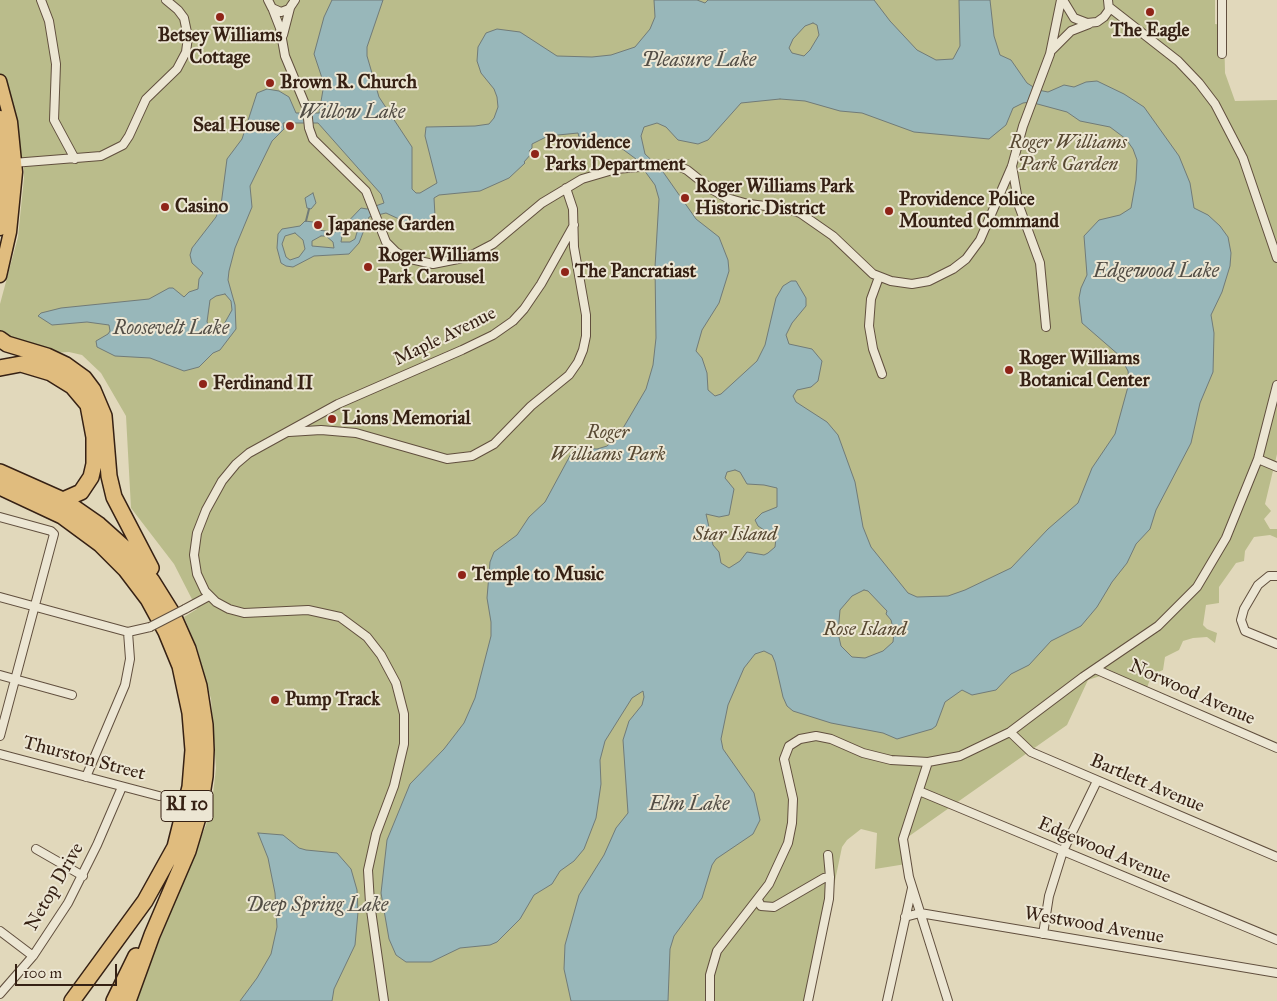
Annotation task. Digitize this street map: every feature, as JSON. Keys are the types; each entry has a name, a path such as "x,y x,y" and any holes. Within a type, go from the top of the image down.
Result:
{"highway":[{"path":"0,339 12,346 47,356 66,364 84,378 93,390 104,416 108,469 114,496 159,582 178,611"},
{"path":"0,358 59,377 72,386 88,405 93,424 95,448 91,477 81,492 63,500"},
{"path":"0,368 21,364"},
{"name":"RI 10","path":"0,472 63,500 99,525 127,550 178,611 196,674 206,731 206,764 202,801 183,863 114,1001"},
{"name":"RI 10","path":"0,487 62,516 91,536 126,570 148,599 166,632 180,666 190,713 193,750 192,775 186,811 174,847 145,901 72,1001"},
{"path":"128,1001 155,927 183,863"}],"main road":[{"path":"0,81 11,122 11,163 0,229"},
{"path":"0,117 11,163"},
{"path":"0,276 8,244 7,195"}],"street":[{"path":"42,0 50,26 56,64 54,120 75,159"},
{"path":"11,163 105,155 123,145 146,99 173,74 183,60 188,42 186,24 178,10 166,0"},
{"path":"260,0 272,9 281,12 292,3"},
{"path":"268,0 282,37 285,56 307,113 308,124 316,143 362,188 373,206 384,238 396,252 417,262 448,263 468,257 487,248 535,208 566,188 599,173 665,164 682,167 711,189 733,200 784,208 800,213 829,233 862,265 879,277 898,283 921,283 937,278 960,264 971,253 983,234 1012,166 1050,54 1062,0"},
{"path":"1062,0 1077,20 1095,23"},
{"path":"1222,0 1222,54"},
{"path":"1050,54 1071,31 1104,18 1109,2 1178,61 1200,83 1215,104 1242,158 1277,258"},
{"path":"282,37 292,3"},
{"path":"1012,166 1019,206 1040,263 1046,327"},
{"path":"280,434 297,430 343,431 370,436 447,459 472,456 489,448 531,406 569,375 580,357 585,343 586,322 574,247 573,209 566,188"},
{"name":"Maple Avenue","path":"209,596 200,583 194,563 195,541 206,510 232,468 250,453 280,434 354,396 462,350 506,326 529,302 574,225"},
{"path":"879,277 871,299 869,326 873,349 882,374"},
{"path":"710,1001 710,975 718,951 758,900 777,869 790,835 793,799 784,759 792,743 804,737 818,736 872,756 900,761 928,762 960,756 1010,732 1094,669 1163,622 1197,588 1230,529 1258,459 1277,385"},
{"path":"1258,459 1277,467"},
{"path":"0,517 51,531 54,538 0,736"},
{"path":"1277,576 1269,576 1258,585 1244,609 1241,620 1245,630 1277,644"},
{"path":"0,597 128,632 150,627 209,596 224,607 244,613 308,610 340,617 367,637 381,655 396,684 403,708 405,740 394,786 376,834 368,870 370,903 384,1001"},
{"path":"86,777 125,685 130,659 128,632"},
{"name":"Norwood Avenue","path":"1094,669 1277,748"},
{"path":"0,675 72,695"},
{"name":"Bartlett Avenue","path":"1010,732 1030,752 1277,857"},
{"name":"Thurston Street","path":"0,754 159,796"},
{"path":"928,762 902,835 912,888 950,1001"},
{"path":"1043,934 1049,896 1063,851 1096,781"},
{"name":"Netop Drive","path":"0,994 32,956 60,916 83,876 122,787"},
{"name":"Edgewood Avenue","path":"919,791 1277,940"},
{"path":"36,849 83,876"},
{"path":"808,1001 829,899 830,877 828,856"},
{"path":"758,900 761,906 774,907 824,878 830,877"},
{"path":"887,1001 912,888"},
{"name":"Westwood Avenue","path":"906,917 920,913 1277,973"},
{"path":"0,931 32,956"}],"green space":[{"name":"Roger Williams Park","path":"0,0 1215,0 1215,24 1223,25 1224,27 1225,73 1235,101 1277,100 1277,454 1265,504 1271,511 1264,519 1270,529 1277,529 1277,538 1270,535 1254,537 1245,551 1244,561 1236,563 1219,587 1219,603 1206,605 1203,625 1217,633 1215,643 1207,637 1183,641 1179,650 1165,657 1163,670 1156,673 1153,680 1150,679 1146,691 1106,674 1088,680 1067,725 905,839 906,864 875,869 877,833 861,829 847,840 842,847 810,1001 135,1001 206,825 213,794 216,768 211,699 197,648 184,617 197,609 174,564 131,508 126,416 101,373 82,355 69,352 51,353 4,337 0,330 0,304 18,237 24,165 0,111"}],"water":[{"path":"332,0 383,0 367,47 367,56 379,97 412,147 412,189 416,193 420,193 437,183 425,136 426,127 475,126 489,124 494,118 498,107 497,97 494,89 481,73 477,61 478,47 486,33 497,29 520,32 557,56 592,57 611,55 635,47 650,29 655,17 654,0 697,0 705,3 708,0 874,0 890,21 917,50 936,60 953,59 960,46 959,0 990,0 994,36 1000,55 1011,60 1027,83 1038,90 1048,92 1064,85 1074,87 1086,82 1097,81 1124,94 1144,107 1179,156 1190,183 1194,208 1208,215 1228,237 1231,253 1230,266 1222,292 1211,315 1214,333 1213,372 1200,403 1191,443 1156,510 1150,529 1136,544 1127,563 1112,582 1097,607 1081,626 1051,641 1029,665 1011,674 996,690 972,695 962,690 945,702 936,726 932,729 897,739 883,733 831,723 793,711 787,706 783,697 772,655 764,651 755,654 744,668 728,705 721,739 723,749 754,793 760,820 753,834 716,859 712,865 702,898 674,936 670,949 668,1001 571,1001 564,969 565,945 579,895 604,855 616,828 628,813 623,740 629,721 642,705 643,691 632,698 605,741 600,760 601,784 596,818 584,849 574,861 560,871 552,884 534,895 520,919 497,942 490,945 460,948 431,962 406,962 396,955 389,939 381,893 387,840 410,784 444,749 464,723 475,698 491,636 487,598 490,562 494,552 517,535 529,517 545,502 572,452 577,448 597,449 607,446 619,435 646,389 653,365 656,338 655,267 659,199 655,185 636,159 617,145 579,137 578,133 548,136 532,144 532,148 529,151 531,154 525,163 509,178 480,191 439,195 434,198 435,216 424,224 412,225 386,213 369,217 359,243 349,254 314,256 293,267 281,263 277,248 278,234 282,229 300,226 305,221 313,222 317,230 335,232 340,230 361,208 367,209 384,203 381,194 318,123 283,123 284,129 272,141 250,186 252,207 235,248 229,271 228,280 235,305 236,329 220,350 213,353 199,367 184,371 150,358 115,356 97,347 96,341 110,331 109,325 87,322 52,325 38,316 41,313 61,308 149,299 169,288 173,288 184,297 189,292 198,289 199,279 203,273 192,263 190,255 192,248 216,217 221,205 227,159 242,139 257,93 267,89 279,91 289,97 296,113 319,113 324,84 314,54 324,17","holes":["813,23 817,25 819,35 804,56 792,53 789,48 793,39 805,26","780,99 805,101 840,111 862,113 914,132 989,139 1006,125 1013,108 1030,102 1067,112 1080,121 1110,127 1126,139 1133,149 1137,160 1131,208 1120,215 1099,220 1084,236 1087,275 1079,298 1082,323 1120,356 1128,371 1129,383 1115,434 1092,468 1078,503 1048,529 1011,568 948,596 917,597 908,593 871,547 863,527 855,482 838,435 827,422 796,402 793,396 797,390 811,387 818,381 822,361 812,349 789,344 786,335 792,323 806,306 806,298 796,281 791,281 783,286 776,298 765,345 757,361 721,394 715,396 708,390 707,373 702,358 696,351 702,330 719,303 729,271 728,260 719,237 696,219 661,169 645,154 641,136 644,127 657,123 666,127 678,140 698,144 708,140 741,103","355,227 358,229 355,239 350,242 341,242 342,236","295,233 303,240 305,249 299,257 290,260 286,257 282,244 285,236","321,236 326,236 333,242 334,248 312,246 312,241","225,294 231,301 232,310 223,326 213,331 207,322 210,300","735,470 740,472 747,484 777,488 777,507 762,513 755,520 758,526 776,538 775,547 764,555 747,552 740,561 729,568 721,563 719,552 713,545 706,514 719,517 729,515 734,489 725,478 727,472","864,590 868,591 887,611 886,614 891,620 894,632 893,642 883,651 865,658 852,657 841,646 838,633 840,610 852,596"]},
{"path":"313,193 316,203 311,209 307,208 305,198"},
{"name":"Deep Spring Lake","path":"258,833 283,835 299,848 306,850 337,853 351,869 357,890 358,912 355,945 334,989 332,1001 240,1001 257,978 271,954 277,927 275,893 268,858"}],"waterway":[{"path":"306,221 309,209"}],"place":[{"name":"The Eagle","path":"1150,12"},
{"name":"Betsey Williams Cottage","path":"220,17"},
{"name":"Brown R. Church","path":"270,83"},
{"name":"Seal House","path":"290,126"},
{"name":"Providence Parks Department","path":"535,154"},
{"name":"Roger Williams Park Historic District","path":"685,198"},
{"name":"Casino","path":"165,207"},
{"name":"Providence Police Mounted Command","path":"889,211"},
{"name":"Japanese Garden","path":"318,225"},
{"name":"Roger Williams Park Carousel","path":"368,267"},
{"name":"The Pancratiast","path":"565,272"},
{"name":"Roger Williams Botanical Center","path":"1009,370"},
{"name":"Ferdinand II","path":"203,384"},
{"name":"Lions Memorial","path":"332,419"},
{"name":"Temple to Music","path":"462,575"},
{"name":"Pump Track","path":"275,700"}],"water label":[{"name":"Pleasure Lake","path":"699,61"},
{"name":"Willow Lake","path":"352,113"},
{"name":"Edgewood Lake","path":"1156,272"},
{"name":"Roosevelt Lake","path":"171,329"},
{"name":"Elm Lake","path":"689,805"}],"park label":[{"name":"Roger Williams Park Garden","path":"1068,154"},
{"name":"Star Island","path":"735,535"},
{"name":"Rose Island","path":"865,630"}]}
